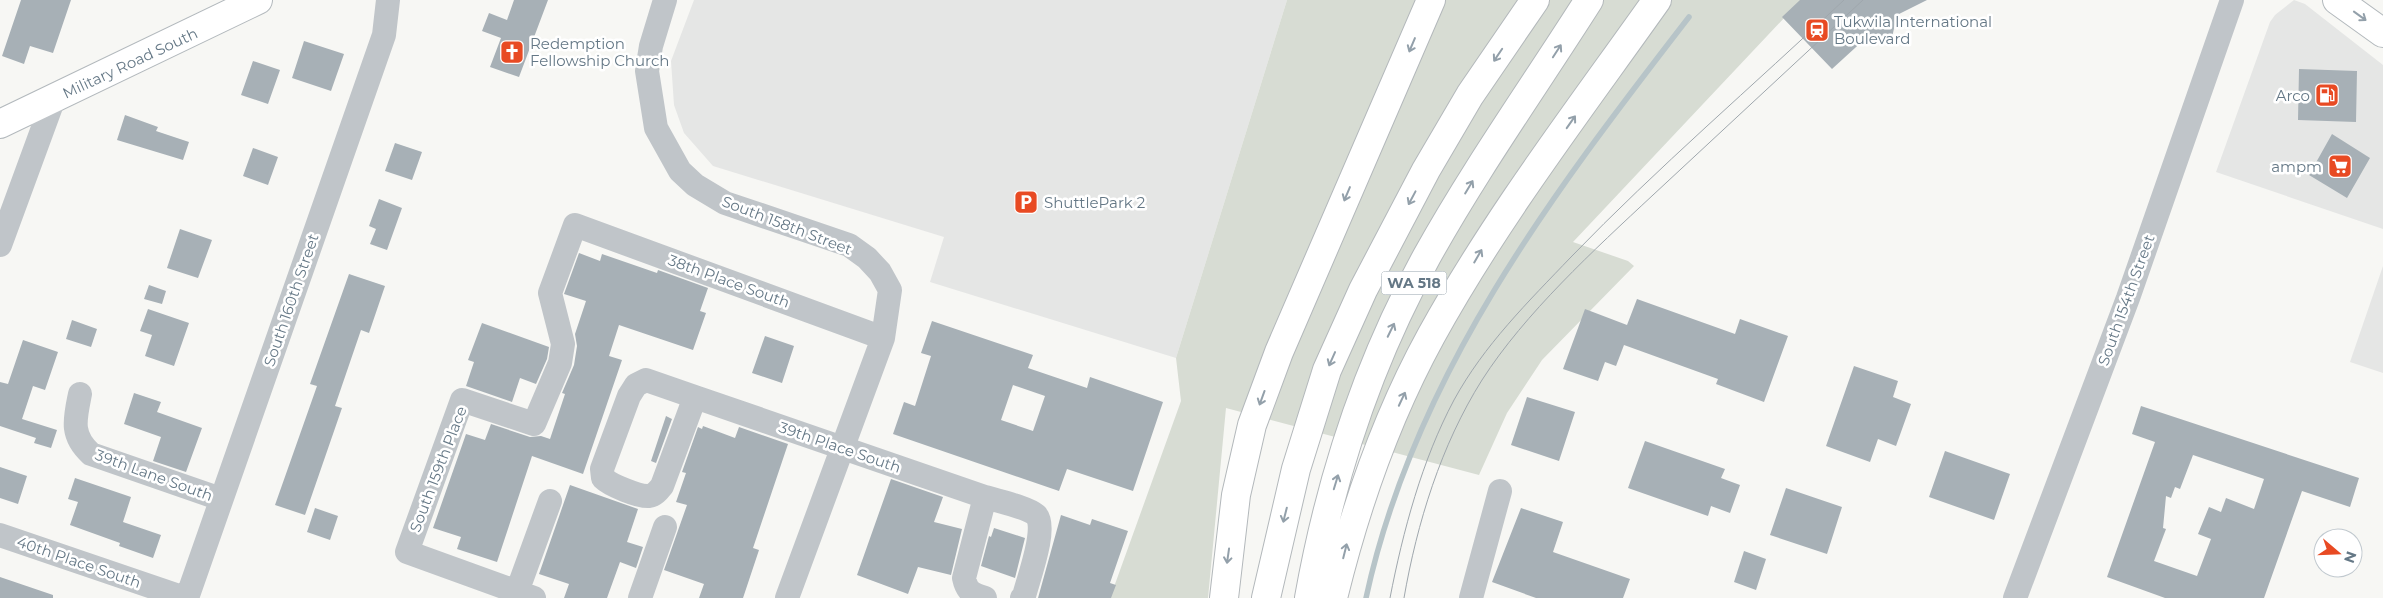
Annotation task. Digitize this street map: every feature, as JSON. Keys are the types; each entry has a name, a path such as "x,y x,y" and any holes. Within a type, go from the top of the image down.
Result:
{"main road":[{"name":"Military Road South","path":"0,124 258,0"},
{"path":"1224,598 1236,495 1252,425 1279,352 1431,0"},
{"name":"WA 518","path":"1266,598 1299,460 1327,370 1363,290 1426,170 1466,103 1535,0"},
{"name":"WA 518","path":"1309,598 1329,506 1349,439 1385,342 1427,256 1481,167 1589,0"},
{"path":"1333,598 1347,540 1379,448 1430,338 1489,238 1657,0"},
{"path":"2337,0 2383,33"}],"street":[{"name":"South 160th Street","path":"186,598 384,35 388,0"},
{"name":"South 158th Street","path":"665,0 650,46 647,71 656,128 680,170 695,185 725,203 849,245 867,258 880,272 890,290 883,338 787,598"},
{"name":"South 154th Street","path":"2015,598 2131,289 2232,0"},
{"path":"0,245 54,98"},
{"name":"38th Place South","path":"575,224 883,338"},
{"name":"South 159th Place","path":"525,595 407,552 462,400 534,424 560,363 562,344 550,293 575,224"},
{"name":"39th Place South","path":"695,397 662,486 655,494 647,496 609,484 603,478 602,469 629,396 636,385 646,380 1035,514 1040,520 1041,532 1022,598"},
{"name":"39th Lane South","path":"80,394 76,414 76,431 80,444 91,454 221,499"},
{"path":"1471,598 1500,491"},
{"path":"985,496 964,578 966,588 972,594 985,598"},
{"path":"525,595 550,501"},
{"path":"640,598 665,527"},
{"name":"40th Place South","path":"0,535 186,598"}],"shaded area":[{"name":"ShuttlePark 2","path":"694,0 1287,0 1176,358 930,282 944,237 713,166 684,133 674,105 671,61"},
{"path":"1287,0 1801,0 1573,242 1628,261 1634,266 1542,360 1507,413 1479,475 1226,408 1208,598 1110,598 1181,401 1176,358"},
{"path":"2294,0 2305,4 2383,65 2383,229 2216,172 2270,22 2275,15"},
{"path":"2383,266 2383,373 2350,362"}],"building":[{"path":"21,0 71,0 53,53 30,46 24,64 2,56"},
{"name":"Redemption Fellowship Church","path":"514,0 548,0 519,77 490,67 501,38 482,31 489,13 507,20"},
{"path":"1800,0 1927,0 1897,15 1891,42 1867,37 1832,69 1782,17"},
{"path":"304,41 344,54 331,91 292,78"},
{"path":"253,61 280,70 268,104 241,95"},
{"name":"Arco","path":"2299,69 2357,71 2356,122 2298,120"},
{"path":"125,115 158,127 156,131 189,142 183,160 117,140"},
{"name":"ampm","path":"2332,134 2370,158 2347,198 2309,175"},
{"path":"395,143 422,152 412,180 385,171"},
{"path":"253,148 278,157 268,185 243,176"},
{"path":"379,199 402,208 387,250 370,244 376,229 369,226"},
{"path":"180,229 212,240 198,278 167,268"},
{"path":"579,253 600,261 602,254 657,273 658,270 708,288 700,311 706,313 693,350 619,325 609,356 622,360 583,474 532,456 497,562 457,549 461,537 433,528 466,434 485,440 491,424 530,437 541,436 550,439 565,394 562,393 574,365 577,346 575,334 586,301 564,294"},
{"path":"349,274 385,286 369,333 361,330 335,406 342,408 305,515 275,505 317,386 310,384"},
{"path":"149,285 166,291 162,304 144,299"},
{"path":"1637,299 1735,334 1740,319 1788,336 1764,402 1716,384 1718,379 1624,345 1616,366 1605,362 1598,381 1563,369 1585,309 1627,325"},
{"path":"148,309 189,323 174,366 145,356 152,335 140,331"},
{"path":"72,320 97,329 91,347 66,339"},
{"path":"932,321 1033,355 1028,368 1087,388 1090,377 1163,402 1133,491 1067,469 1059,491 893,434 904,402 915,406 931,356 921,353","holes":["1013,385 1045,396 1033,431 1001,420"]},
{"path":"482,323 549,347 547,359 536,384 520,378 512,402 466,386 474,362 468,360"},
{"path":"765,336 794,346 782,383 752,373"},
{"path":"23,340 58,352 45,390 33,386 22,419 57,430 51,448 34,443 36,438 0,426 0,382 8,384"},
{"path":"1854,366 1898,381 1893,397 1911,404 1896,446 1878,439 1870,462 1826,446"},
{"path":"134,393 161,402 157,412 202,428 186,472 153,461 161,437 124,424"},
{"path":"1527,397 1575,412 1559,461 1511,445"},
{"path":"2141,406 2359,478 2350,507 2302,491 2264,598 2165,598 2107,577 2155,442 2132,434","holes":["2193,455 2264,479 2254,509 2226,498 2221,512 2209,507 2198,534 2211,539 2197,576 2154,561 2166,529 2163,528 2166,496 2171,498 2175,487 2180,489"]},
{"path":"666,416 672,419 656,463 651,461"},
{"path":"703,426 735,438 739,427 788,444 753,548 759,550 743,598 699,598 704,584 664,570 687,505 676,502 686,473 682,472 698,427 702,429"},
{"path":"1645,441 1725,469 1721,478 1740,485 1730,513 1711,506 1708,516 1628,488"},
{"path":"1945,451 2010,474 1994,520 1929,497"},
{"path":"0,467 27,476 18,504 0,498"},
{"path":"75,478 131,497 123,522 161,535 153,558 119,546 120,543 70,525 78,502 68,499"},
{"path":"891,479 943,497 934,522 962,529 951,575 918,567 908,594 857,575"},
{"path":"570,485 638,509 627,542 643,547 636,568 620,562 607,598 564,598 569,584 539,574"},
{"path":"1786,488 1842,507 1827,554 1770,535"},
{"path":"315,508 338,516 330,540 307,532"},
{"path":"1521,508 1563,522 1553,552 1630,579 1623,598 1536,598 1492,582"},
{"path":"1061,515 1090,525 1092,519 1128,531 1110,583 1116,585 1111,598 1038,598"},
{"path":"994,528 1025,538 1015,578 981,566 989,536 991,537"},
{"path":"1744,551 1766,559 1756,590 1734,582"},
{"path":"0,577 53,595 53,598 0,598"}],"waterway":[{"path":"1366,598 1388,516 1418,438 1453,363 1495,290 1540,219 1638,83 1689,17"}],"tram line":[{"path":"1390,598 1415,496 1432,447 1454,400 1493,342 1604,224 1844,0"},
{"path":"1404,598 1416,541 1432,485 1467,405 1499,355 1539,307 1584,260 1863,0"}],"place":[{"name":"Tukwila International Boulevard","path":"1817,30"},
{"name":"Redemption Fellowship Church","path":"512,52"},
{"name":"Arco","path":"2327,95"},
{"name":"ampm","path":"2340,166"},
{"name":"ShuttlePark 2","path":"1026,202"}]}
